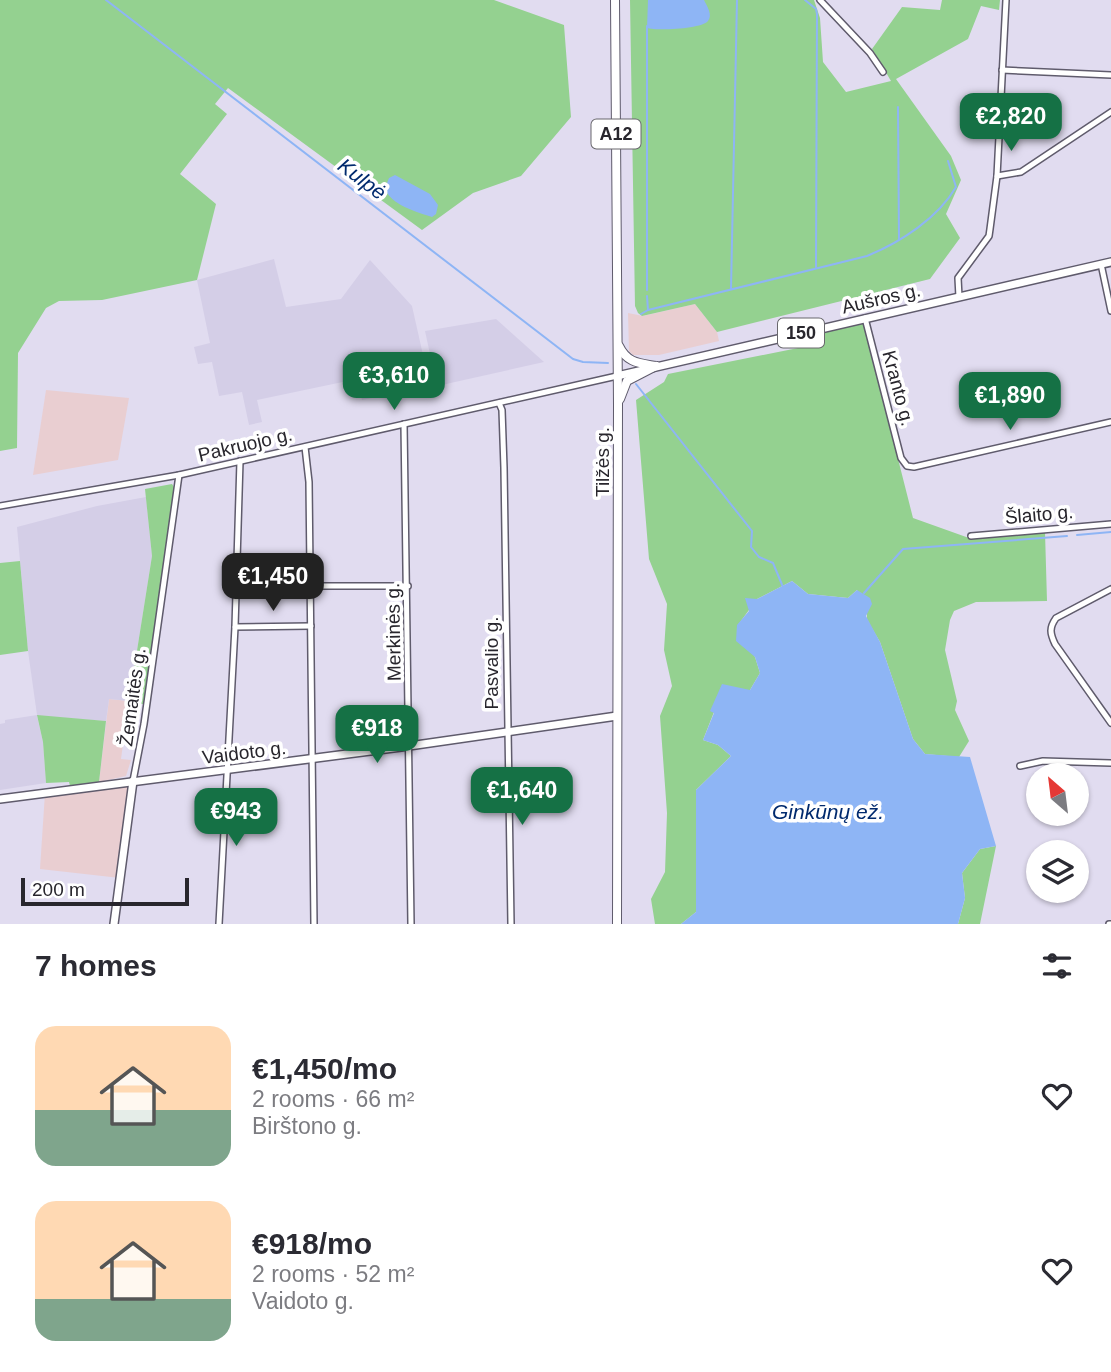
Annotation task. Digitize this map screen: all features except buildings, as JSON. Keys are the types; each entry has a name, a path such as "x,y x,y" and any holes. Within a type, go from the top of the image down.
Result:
{"highway":[{"name":"Tilžės g.","path":"615,0 618,404 617,924"},
{"path":"617,342 631,361 656,366"},
{"path":"618,404 627,381 656,366"}],"main road":[{"name":"Aušros g.","path":"617,376 1111,262"},
{"name":"Vaidoto g.","path":"0,799 617,716"},
{"name":"Žemaitės g.","path":"114,924 133,781"}],"street":[{"path":"820,0 870,53 883,72"},
{"path":"959,297 958,278 989,236 997,176 1006,0"},
{"path":"1002,70 1111,75"},
{"path":"997,176 1021,172 1111,112"},
{"path":"1101,264 1111,311"},
{"name":"Kranto g.","path":"865,318 905,465 914,467 1111,422"},
{"name":"Pakruojo g.","path":"0,506 178,475 617,376"},
{"name":"Pasvalio g.","path":"499,403 502,410 504,468 511,924"},
{"name":"Merkinės g.","path":"404,424 411,924"},
{"path":"305,446 309,482 314,924"},
{"path":"219,924 235,627 240,461"},
{"name":"Žemaitės g.","path":"133,781 146,714 178,475"},
{"name":"Šlaito g.","path":"971,536 1111,524"},
{"path":"310,586 408,586"},
{"path":"1111,589 1056,618 1050,626 1055,644 1111,723"},
{"path":"235,627 311,626"},
{"path":"1020,766 1043,761 1111,763"}],"shaded area":[{"path":"274,259 286,307 341,299 370,260 412,306 430,386 362,400 357,379 257,400 262,422 249,425 242,392 219,396 212,362 198,364 194,347 210,343 197,280"},
{"path":"695,304 717,332 719,341 659,355 633,355 629,351 628,313 643,316"},
{"path":"496,319 544,362 437,386 425,331"},
{"path":"46,390 129,398 118,460 33,475"},
{"path":"146,497 152,556 129,701 109,699 106,721 37,716 43,742 46,783 0,790 0,724 5,723 5,720 37,715 28,651 17,527 97,506"},
{"path":"109,699 129,701 121,759 131,760 126,776 99,782"},
{"path":"133,781 120,878 40,869 45,793"}],"green space":[{"path":"0,0 494,0 564,25 571,117 521,176 473,193 422,230 228,88 215,104 227,114 180,174 216,204 197,280 102,300 59,301 46,308 18,353 17,448 0,451"},
{"path":"630,0 814,0 820,18 823,62 846,92 891,81 872,49 902,7 940,10 942,0 1000,0 999,10 981,6 968,39 896,79 951,156 961,180 946,214 960,238 930,279 717,332 695,304 642,316 638,313 635,306"},
{"path":"863,321 913,518 969,538 1045,532 1047,601 976,602 954,611 945,650 957,701 955,710 969,741 959,757 925,754 913,739 880,642 867,620 867,612 857,590 848,598 808,594 792,581 757,599 738,625 755,657 760,673 750,690 714,712 703,740 718,745 731,756 696,790 696,912 681,924 655,924 651,899 665,872 667,813 660,716 672,686 664,650 667,604 649,559 636,400 664,382 668,374 798,348 812,343 810,334"},
{"path":"172,484 174,487 168,556 147,705 129,701 152,556 145,489"},
{"path":"20,561 28,651 0,655 0,563"},
{"path":"37,715 106,721 99,782 70,786 69,782 46,783 43,742"},
{"path":"996,846 980,924 958,924 965,898 962,873 980,849"}],"water":[{"path":"648,0 704,0 710,16 704,24 689,28 647,28"},
{"path":"395,175 430,194 438,205 436,214 432,217 419,213 392,199 385,188 389,178"},
{"name":"Ginkūnų ež.","path":"792,581 808,594 848,598 857,590 870,598 872,604 866,616 880,642 913,739 925,754 970,757 996,846 980,849 962,873 965,898 958,924 681,924 696,912 696,790 731,756 718,745 703,740 714,713 710,711 722,684 750,690 760,673 755,657 736,641 737,625 749,611 745,598 757,599"}],"waterway":[{"name":"Kulpė","path":"106,0 573,359 608,363"},
{"path":"731,289 737,0"},
{"path":"805,0 816,9 817,14 816,267"},
{"path":"647,26 647,290"},
{"path":"898,107 899,239"},
{"path":"648,310 867,256 880,250 918,228 948,198 956,187 948,161"},
{"path":"641,314 648,310 647,296"},
{"name":"Kulpė","path":"636,384 752,531 751,547 759,557 773,563 783,587"},
{"path":"1077,535 1111,532"},
{"path":"864,593 903,549 1067,536"}]}
